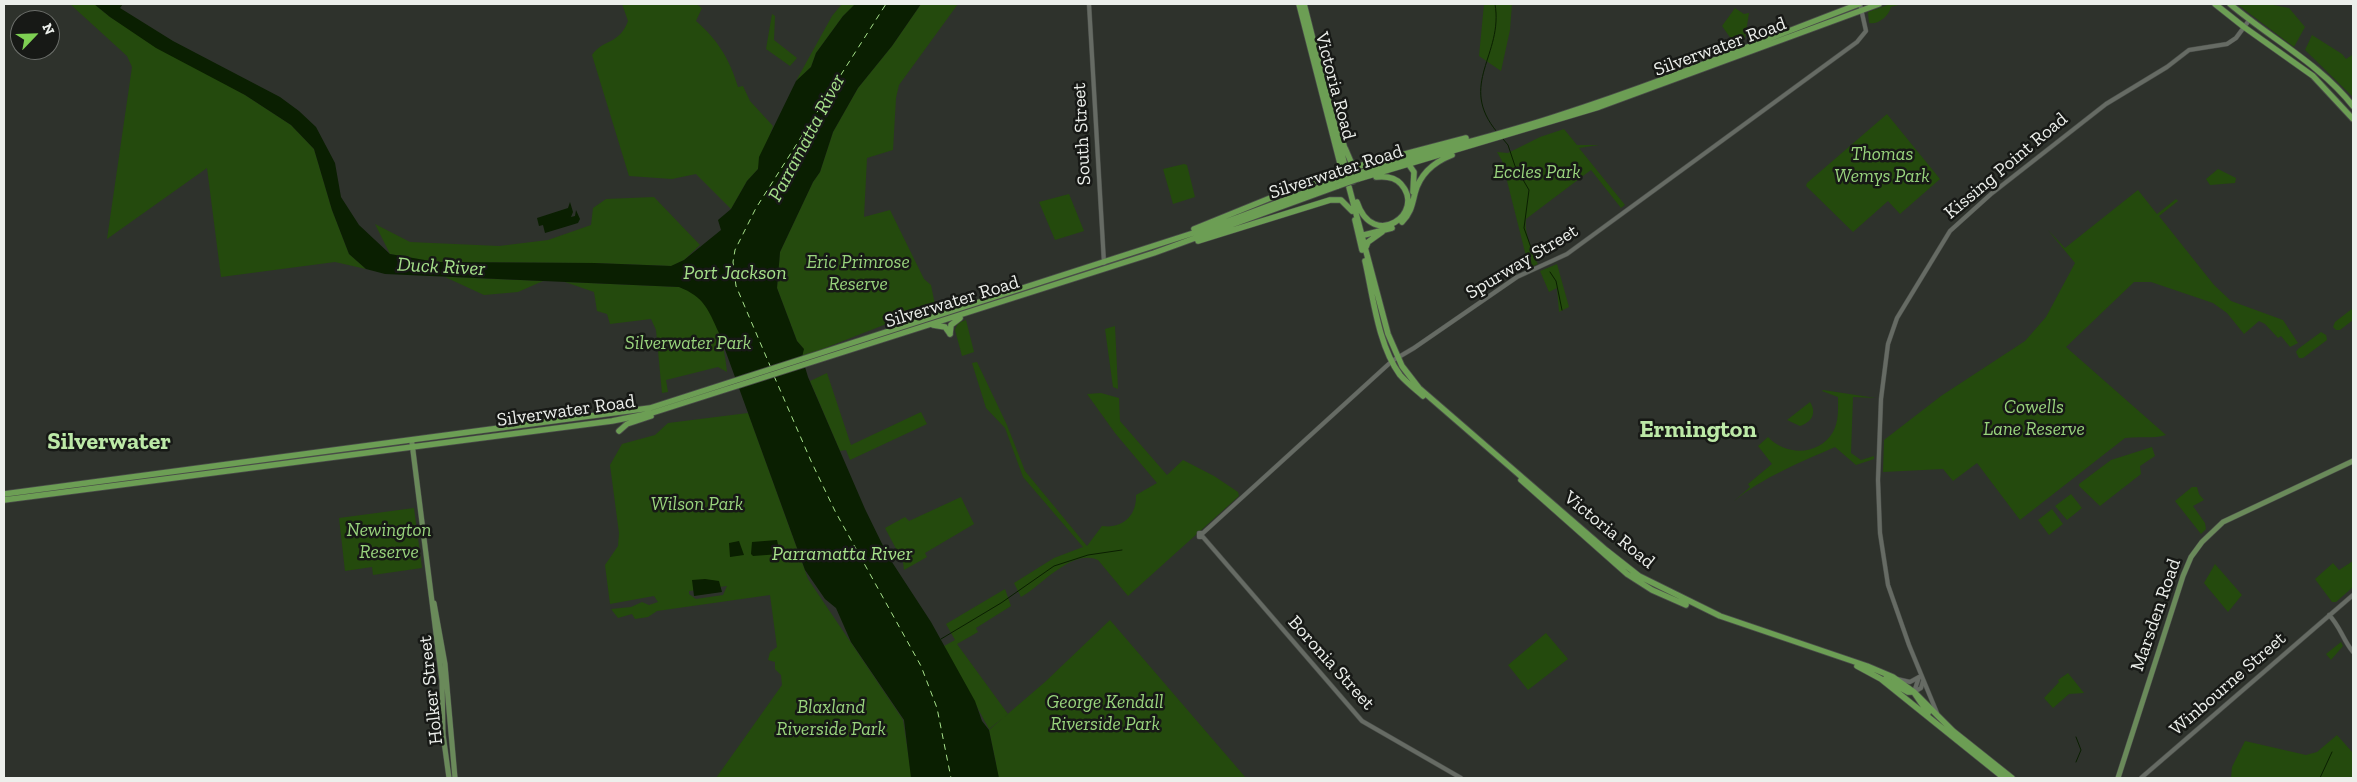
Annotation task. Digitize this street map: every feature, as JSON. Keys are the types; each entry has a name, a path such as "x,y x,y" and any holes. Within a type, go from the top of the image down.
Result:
{"highway":[{"name":"Victoria Road","path":"1299,4 1338,154 1345,173"},
{"name":"Victoria Road","path":"1304,4 1345,173"},
{"name":"Silverwater Road","path":"4,500 667,406 1104,263 1397,161 1467,147 1538,124 1861,6 1879,4"},
{"path":"2216,4 2244,27 2313,76 2353,119"},
{"path":"2230,4 2330,81 2353,106"},
{"path":"1308,21 1306,24 1314,54 1314,62"},
{"path":"1325,85 1351,162 1360,166 1446,150"},
{"name":"Silverwater Road","path":"1358,176 1409,164 1487,137 1538,124"},
{"path":"1177,238 1227,215 1318,179 1345,173 1345,148"},
{"path":"1360,236 1384,230 1403,222 1409,214 1416,191 1425,173 1446,150"},
{"path":"1318,179 1335,168 1338,154"},
{"path":"1397,161 1409,164 1414,172 1413,204"},
{"path":"1350,187 1360,210 1371,223 1386,226 1395,223 1403,216 1407,207 1407,197 1400,183 1392,178 1381,176 1358,176"},
{"name":"Silverwater Road","path":"820,357 991,306 1161,251 1337,183"},
{"name":"Victoria Road","path":"1350,187 1352,211 1366,249 1395,360 1419,388 1606,550 1639,576 1720,616 1893,677 1914,692 1939,717 2012,778"},
{"name":"Victoria Road","path":"1350,187 1378,319 1395,360 1411,386 1638,582 1713,617 1862,668 1881,679 2004,778"},
{"path":"1161,251 1169,251 1330,200 1341,200 1352,211"},
{"path":"1366,249 1368,242 1384,230"},
{"path":"928,325 942,326 950,334 951,325 956,320 988,309 991,306"},
{"path":"619,431 628,424 667,406"},
{"name":"Silverwater Road","path":"4,494 412,443"},
{"path":"1862,668 1908,692 1914,692 1917,700 1944,729"}],"main road":[{"name":"Holker Street","path":"412,443 433,600 443,692 443,734 449,778"},
{"name":"Marsden Road","path":"2118,778 2183,576 2191,557 2202,542 2216,527 2234,515 2353,461"},
{"name":"Holker Street","path":"433,600 439,621 445,664 456,778"}],"street":[{"name":"South Street","path":"1089,4 1104,263"},
{"name":"Spurway Street","path":"1203,535 1395,360 1516,277 1567,254 1857,42 1865,34 1866,27 1861,6"},
{"name":"Kissing Point Road","path":"1939,717 1921,676 1888,585 1878,501 1882,385 1888,344 1897,318 1950,232 1991,194 2106,104 2167,67 2186,51 2227,44 2250,20"},
{"name":"Boronia Street","path":"1203,535 1362,721 1461,778"},
{"name":"Winbourne Street","path":"2141,778 2333,610 2353,595"},
{"path":"2329,615 2338,624 2347,645 2353,652"},
{"path":"1893,677 1910,682 1921,676"},
{"path":"1914,692 1921,676"}],"green space":[{"path":"70,4 94,4 110,17 245,95 291,125 314,149 332,210 349,254 366,269 335,262 221,277 207,168 107,239 132,67 127,56"},
{"path":"622,4 696,4 702,8 696,21 717,43 731,68 738,87 743,86 750,101 773,126 758,169 747,181 731,209 696,174 672,179 629,176 592,55 601,46 616,38 624,29 628,21"},
{"path":"842,4 856,4 843,16 816,53 811,67 796,81 832,16"},
{"name":"Eric Primrose Reserve","path":"921,4 958,4 899,85 896,98 893,150 867,158 864,217 890,210 924,279 931,285 935,305 802,357 803,348 797,341 777,288 780,252 813,182 820,172 833,132 858,88 892,46"},
{"path":"1484,4 1512,4 1510,30 1501,71 1479,56"},
{"path":"1890,4 1902,4 1891,7 1883,19 1876,23 1869,23 1868,12"},
{"path":"2237,4 2268,4 2289,8 2305,27 2294,47"},
{"path":"1735,8 1744,14 1749,13 1745,39 1734,43 1722,26"},
{"path":"772,14 775,16 774,40 797,58 790,66 766,49"},
{"path":"2312,35 2342,54 2346,59 2352,55 2353,97 2305,50"},
{"name":"Thomas Wemys Park","path":"1887,114 1940,179 1900,214 1888,201 1853,232 1806,186 1807,183"},
{"name":"Eccles Park","path":"1564,129 1577,145 1599,145 1579,148 1625,205 1621,208 1591,170 1526,219 1527,236 1538,264 1529,268 1502,161 1497,152 1508,153 1540,137"},
{"path":"1187,165 1195,197 1173,204 1163,169"},
{"path":"2218,169 2236,178 2235,183 2210,185 2206,179"},
{"name":"Cowells Lane Reserve","path":"2138,190 2157,214 2176,199 2178,201 2159,216 2214,285 2231,301 2283,320 2298,343 2290,347 2281,336 2278,338 2265,324 2259,321 2244,334 2227,313 2213,303 2151,282 2134,282 2066,347 2166,435 2125,438 2020,520 1977,463 1953,481 1943,469 1883,472 1884,440 1941,396 2025,341 2046,317 2075,263 2048,230 2065,248"},
{"path":"1069,194 1084,231 1055,240 1039,202"},
{"path":"654,197 700,245 684,260 672,266 594,263 435,262 390,254 375,224 410,242 499,246 548,240 591,225 593,208 606,199"},
{"path":"1557,264 1569,307 1559,312 1557,288 1549,292 1540,271"},
{"path":"445,277 543,281 518,292 484,295"},
{"name":"Silverwater Park","path":"565,282 679,287 693,292 704,302 714,321 722,341 727,372 718,367 666,380 668,392 662,393 656,330 651,319 610,324 607,314 597,311 594,292"},
{"path":"2353,308 2353,320 2340,330 2336,330 2333,327 2335,322"},
{"path":"966,320 974,352 962,356 955,330 958,323"},
{"path":"1115,326 1118,389 1113,387 1105,329"},
{"path":"2321,332 2326,335 2327,340 2303,358 2299,358 2296,352 2298,349"},
{"path":"977,362 1007,425 1025,471 1087,546 1102,526 1116,525 1127,519 1134,509 1136,495 1157,483 1115,433 1087,394 1101,393 1119,398 1120,421 1167,475 1183,460 1214,476 1238,492 1239,496 1128,596 1098,560 1088,558 1078,559 1067,564 1021,597 1014,583 1054,558 1083,547 1023,477 1005,428 986,408 972,363"},
{"path":"827,373 851,445 921,412 927,424 850,460 846,450 840,451 810,381"},
{"path":"1823,390 1876,398 1853,397 1851,453 1861,460 1874,456 1874,459 1856,465 1835,447 1769,478 1733,502 1750,487 1748,484 1772,464 1758,446 1768,437 1784,448 1802,451 1819,446 1827,440 1836,424 1838,397"},
{"path":"1810,402 1813,413 1808,422 1800,426 1787,420"},
{"path":"748,413 808,579 903,720 910,766 916,778 716,778 782,685 781,675 775,669 775,662 768,660 770,652 777,647 770,595 657,611 648,617 635,619 632,614 618,618 611,609 631,607 642,602 649,605 658,602 654,596 610,604 605,565 618,546 619,533 610,465 622,444 655,435 668,423","holes":["727,586 723,595 696,599 689,594 689,591"]},
{"path":"2152,447 2155,456 2140,466 2141,474 2100,506 2079,486 2079,484 2111,460"},
{"path":"2192,487 2197,487 2199,494 2204,500 2193,506 2205,523 2206,529 2201,534 2175,501"},
{"path":"2071,494 2082,508 2067,520 2055,506"},
{"path":"961,497 974,524 925,553 927,557 904,570 903,562 885,528 905,517 909,521"},
{"name":"Newington Reserve","path":"414,508 422,568 373,575 372,567 345,571 339,518"},
{"path":"2052,509 2063,524 2049,535 2038,520"},
{"path":"2353,561 2353,587 2336,602 2332,602 2315,579 2333,563 2339,570"},
{"path":"2215,564 2242,595 2228,612 2204,583"},
{"path":"1005,589 1011,606 976,628 978,632 957,644 1008,714 989,729 944,646 955,640 946,624"},
{"name":"George Kendall Riverside Park","path":"1110,620 1246,778 987,778 996,763 989,730 1045,682"},
{"path":"1546,633 1568,659 1528,690 1508,665"},
{"path":"2341,642 2343,646 2331,660 2326,654"},
{"path":"2068,673 2084,693 2069,694 2053,708 2044,698 2059,682 2058,680"},
{"path":"2337,735 2353,753 2353,778 2231,778 2232,767 2245,741 2306,755 2317,752"}],"water":[{"name":"Port Jackson","path":"94,4 123,4 120,8 173,41 280,97 299,111 316,127 335,163 341,197 359,225 390,254 436,262 594,263 671,266 684,260 721,230 718,220 731,209 747,181 758,169 759,157 796,81 811,67 816,53 843,16 855,4 921,4 892,46 858,88 833,132 820,172 813,182 780,252 777,288 797,341 804,349 802,357 808,377 865,509 888,556 931,622 975,701 982,721 989,730 999,778 911,778 904,720 851,642 836,608 825,599 805,570 719,333 700,300 679,287 385,274 366,269 349,254 332,210 314,149 291,125 245,95 156,48"},
{"path":"570,202 573,212 571,217 575,216 576,210 580,219 578,223 545,233 543,225 539,226 537,218 568,208"},
{"path":"777,540 780,554 753,556 751,554 752,542"},
{"path":"739,541 744,555 730,557 729,543"},
{"path":"692,580 719,581 722,592 694,596"}],"waterway":[{"path":"1495,4 1496,22 1481,84 1481,99 1486,115 1497,132"},
{"path":"1503,139 1508,145 1515,166 1529,190 1524,228 1533,253 1538,260"},
{"path":"1550,272 1556,281 1562,310"},
{"path":"941,639 1001,603 1054,566 1088,555 1122,550"},
{"path":"2076,737 2081,750 2076,762"},
{"path":"2320,778 2332,752"}],"ferry route":[{"path":"771,368 736,286 733,262 735,250 756,208 886,4"},
{"path":"774,376 835,511 921,666 937,708 951,778"}],"tunnel":[{"path":"1350,173 1353,185"}],"district":[{"name":"Ermington","path":"1698,430"},
{"name":"Silverwater","path":"109,442"}],"water label":[{"name":"Parramatta River","path":"807,138"},
{"name":"Duck River","path":"441,267"},
{"name":"Parramatta River","path":"842,554"}],"park label":[{"name":"Wilson Park","path":"697,505"},
{"name":"Blaxland Riverside Park","path":"831,719"}]}
